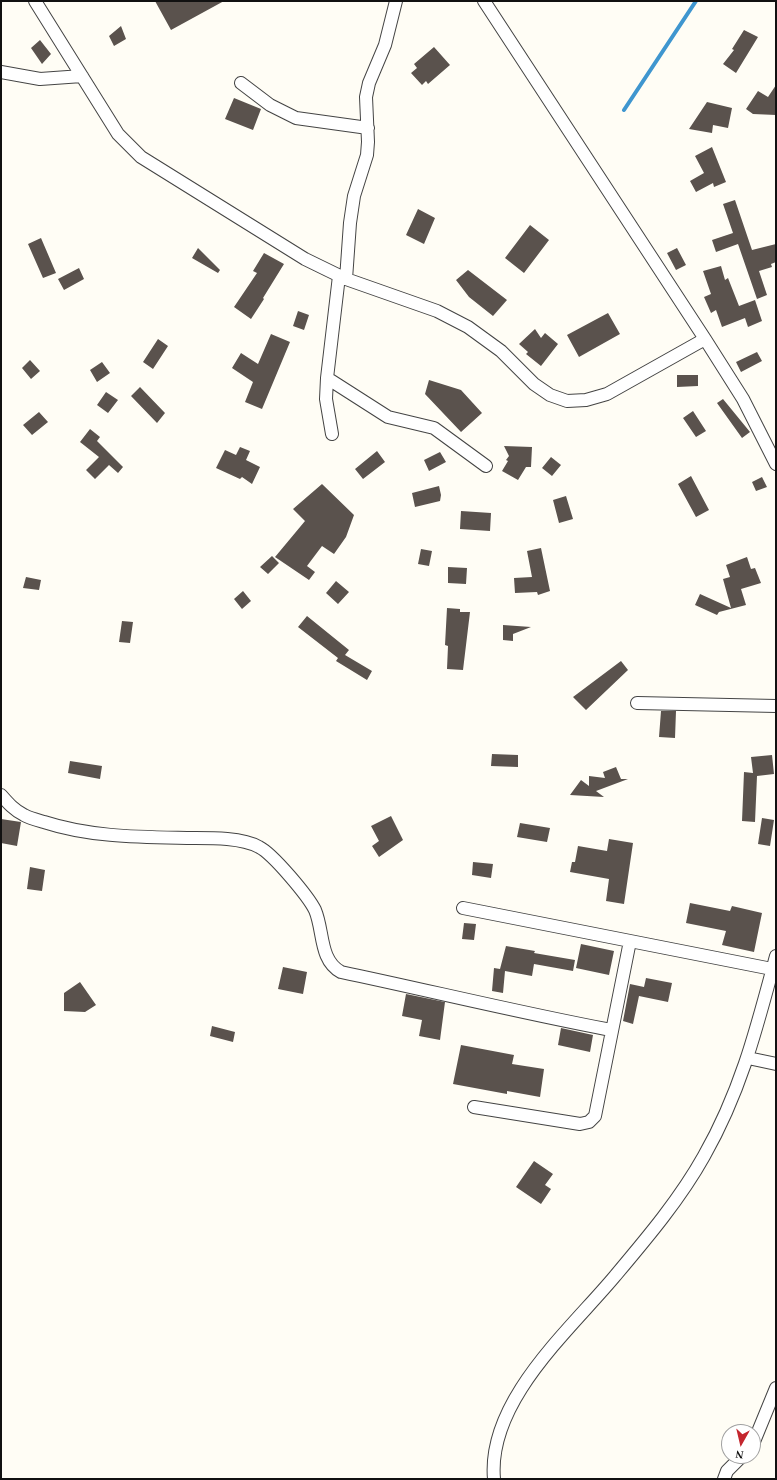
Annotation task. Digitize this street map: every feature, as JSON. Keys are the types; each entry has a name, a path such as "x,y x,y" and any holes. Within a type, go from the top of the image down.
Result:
{"street":[{"path":"35,1 118,134 141,157 305,259 343,277 437,311 468,327 501,351 534,384 550,395 567,401 586,400 607,394 705,339"},
{"path":"332,434 326,399 327,378 354,196 367,155 368,128 366,97 369,83 385,45 396,1"},
{"path":"484,1 705,339 743,400 776,464"},
{"path":"1,72 40,79 82,76"},
{"path":"241,83 270,105 296,118 368,128"},
{"path":"327,378 388,417 434,428 486,466"},
{"path":"637,703 776,706"},
{"path":"1,795 10,806 25,816 63,828 98,834 209,838 243,842 260,847 295,882 315,911 326,953 332,967 341,972 452,995 546,1018 611,1030"},
{"path":"463,908 772,969"},
{"path":"474,1107 580,1124 589,1122 595,1116 630,941"},
{"path":"494,1479 493,1459 504,1423 517,1394 540,1360 615,1276 664,1216 707,1150 729,1108 748,1058 776,956"},
{"path":"748,1058 776,1064"},
{"path":"761,1425 776,1388"},
{"path":"724,1479 727,1471 734,1464"}],"building":[{"path":"155,1 224,1 171,30"},
{"path":"121,26 126,39 114,46 109,36"},
{"path":"744,30 758,37 736,73 723,64 734,50 732,49"},
{"path":"40,40 51,54 42,64 31,48"},
{"path":"434,47 450,65 428,84 426,81 422,85 411,73 417,68 414,64"},
{"path":"776,85 776,115 753,114 746,109 758,91 768,97"},
{"path":"234,98 261,109 253,130 225,119"},
{"path":"707,102 732,108 728,128 713,125 712,133 689,129"},
{"path":"712,147 726,182 714,187 713,183 696,192 690,181 704,173 695,156"},
{"path":"735,200 752,250 776,244 776,262 771,264 772,267 759,271 767,295 757,299 738,244 716,252 712,240 733,233 723,204"},
{"path":"418,209 435,218 424,244 406,235"},
{"path":"530,225 549,240 524,273 505,258"},
{"path":"41,238 56,273 43,278 28,244"},
{"path":"198,248 220,270 218,273 192,258"},
{"path":"677,248 686,265 676,270 667,253"},
{"path":"264,253 284,264 251,319 234,307 257,273 253,271"},
{"path":"721,266 725,280 728,278 739,306 755,300 762,321 748,327 745,318 722,327 716,310 711,313 704,297 711,294 703,271"},
{"path":"79,268 84,279 64,290 58,279"},
{"path":"468,270 507,300 493,316 469,297 456,280"},
{"path":"298,311 309,315 304,330 293,326"},
{"path":"608,313 620,334 579,357 567,335"},
{"path":"535,329 541,338 545,333 558,344 541,366 526,354 528,352 519,344"},
{"path":"271,334 290,342 262,409 245,402 253,382 232,368 241,353 258,364"},
{"path":"158,339 168,346 153,369 143,362"},
{"path":"757,352 762,361 741,372 736,362"},
{"path":"30,360 40,371 31,379 22,368"},
{"path":"102,362 110,373 97,382 90,370"},
{"path":"677,375 698,375 698,386 677,387"},
{"path":"429,380 461,390 482,413 461,432 425,394"},
{"path":"140,387 165,413 157,423 131,396"},
{"path":"106,392 118,400 108,413 97,405"},
{"path":"723,399 750,432 742,438 717,403"},
{"path":"693,411 706,431 696,437 683,418"},
{"path":"39,412 48,422 32,435 23,425"},
{"path":"90,429 100,437 97,441 123,467 118,473 109,465 95,479 86,470 99,457 80,442"},
{"path":"504,446 532,447 531,467 526,467 518,480 502,471 508,461 506,460 509,456"},
{"path":"240,447 250,451 246,460 260,467 252,484 242,477 240,479 216,468 225,450 236,455"},
{"path":"377,451 385,462 363,479 355,469"},
{"path":"440,452 446,462 429,471 424,460"},
{"path":"551,457 561,465 552,476 542,468"},
{"path":"691,476 709,510 696,517 678,484"},
{"path":"762,477 767,487 756,491 752,482"},
{"path":"322,484 354,515 346,537 334,554 322,546 307,566 315,572 309,580 275,557 305,521 293,509"},
{"path":"439,486 441,495 440,501 415,507 412,493"},
{"path":"566,496 573,519 559,523 553,500"},
{"path":"461,511 491,513 490,531 460,529"},
{"path":"541,548 550,591 538,595 537,592 515,593 514,578 532,577 527,551"},
{"path":"421,549 432,551 429,566 418,564"},
{"path":"272,556 279,563 268,574 260,567"},
{"path":"747,557 751,569 755,568 761,583 741,589 746,605 719,612 717,615 695,605 700,594 731,608 723,579 730,577 726,565"},
{"path":"448,567 467,568 466,584 448,583"},
{"path":"26,577 41,580 39,590 23,588"},
{"path":"336,581 349,592 338,604 326,593"},
{"path":"243,591 251,601 242,609 234,599"},
{"path":"447,608 460,609 460,612 470,612 463,670 447,669 448,646 445,645"},
{"path":"307,616 349,650 345,655 372,671 367,680 336,661 338,658 298,627"},
{"path":"122,621 133,622 130,643 119,642"},
{"path":"503,625 531,627 513,634 513,641 503,640"},
{"path":"621,661 628,670 586,710 573,697"},
{"path":"661,711 676,711 675,738 659,737"},
{"path":"492,754 518,755 518,767 491,766"},
{"path":"772,755 774,774 757,776 755,822 742,821 744,772 753,773 751,757"},
{"path":"70,761 102,766 100,779 68,773"},
{"path":"616,767 621,779 628,779 596,791 604,797 570,795 581,780 589,786 589,776 605,778 603,772"},
{"path":"391,816 403,840 379,857 372,846 379,841 371,826"},
{"path":"762,818 774,820 770,846 758,844"},
{"path":"1,819 21,822 17,846 1,843"},
{"path":"520,823 550,828 547,842 517,837"},
{"path":"609,839 633,843 624,904 606,901 609,879 570,872 572,862 575,862 578,846 607,851"},
{"path":"473,862 493,864 491,878 472,875"},
{"path":"30,867 45,870 42,891 27,889"},
{"path":"690,903 730,911 732,906 762,913 754,952 722,945 726,931 686,923"},
{"path":"464,923 476,924 474,940 462,939"},
{"path":"581,944 614,951 609,975 576,968"},
{"path":"506,946 535,951 534,953 575,960 573,971 534,964 532,976 505,971 503,993 492,991 494,968 500,969"},
{"path":"283,967 307,972 303,994 278,989"},
{"path":"646,978 672,983 668,1002 639,996 633,1024 623,1021 630,984 644,987"},
{"path":"80,982 96,1005 85,1012 64,1011 64,993"},
{"path":"406,994 445,1002 440,1040 419,1036 422,1020 402,1016"},
{"path":"212,1026 235,1032 233,1042 210,1036"},
{"path":"561,1028 593,1035 590,1052 558,1045"},
{"path":"461,1045 514,1055 512,1064 544,1069 540,1097 507,1091 507,1094 453,1084"},
{"path":"534,1161 553,1174 545,1185 551,1189 541,1204 516,1187"}],"waterway":[{"path":"624,110 696,1"}]}
